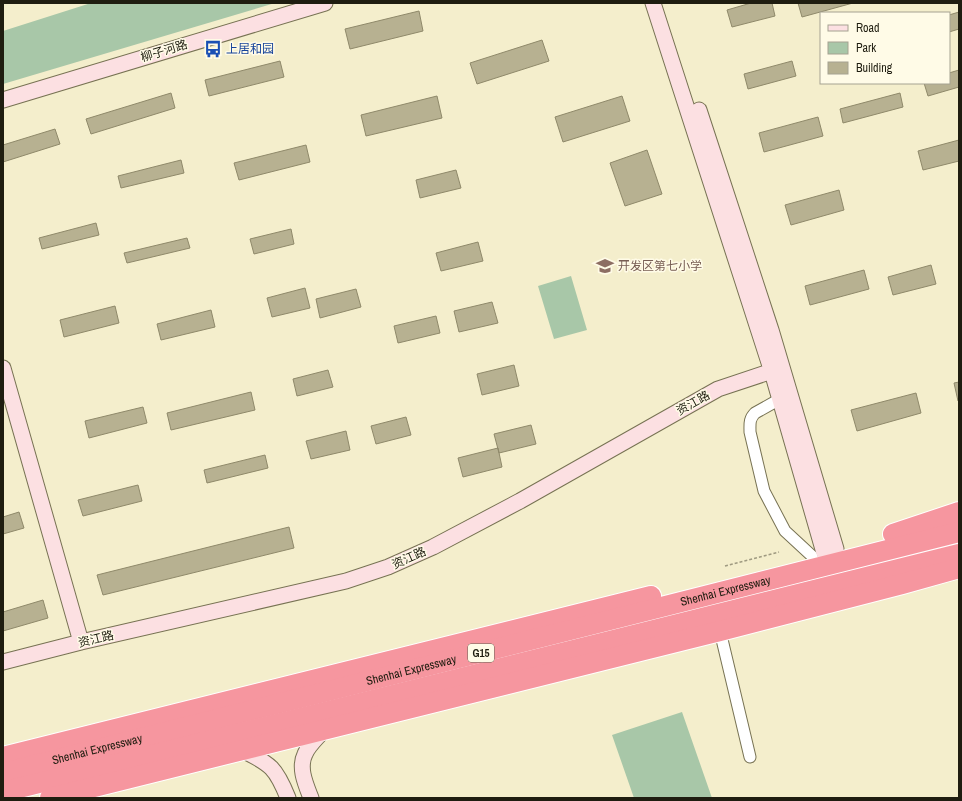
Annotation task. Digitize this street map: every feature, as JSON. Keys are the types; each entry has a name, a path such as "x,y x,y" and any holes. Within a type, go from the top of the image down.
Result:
{"highway":[{"path":"3,757 824,553 893,534 959,512"},
{"path":"893,534 959,520"},
{"name":"Shenhai Expressway","path":"3,773 959,532"},
{"name":"Shenhai Expressway","path":"3,792 959,554"},
{"path":"50,798 720,631 959,568"},
{"path":"902,584 959,576"}],"street":[{"name":"柳子河路","path":"3,100 324,3"},
{"path":"653,3 777,370 780,399 824,553"},
{"path":"664,3 768,322 777,370 824,553"},
{"path":"3,368 81,642"},
{"name":"资江路","path":"3,662 81,642 346,581 388,567 433,547 520,501 718,390 777,370"},
{"path":"780,399 752,416 750,422 750,432 764,491 785,531 824,553"},
{"path":"720,631 750,757"},
{"path":"311,798 304,778 302,766 305,754 323,731"},
{"path":"242,750 259,758 271,766 278,776 288,798"}],"path":[{"path":"725,566 779,552"}],"green space":[{"path":"91,3 275,3 3,84 3,31"},
{"path":"571,276 587,330 554,339 538,286"},
{"path":"682,712 712,798 634,798 612,735"}],"building":[{"path":"751,3 772,3 775,16 732,27 727,10"},
{"path":"798,3 853,3 820,12 802,17"},
{"path":"419,11 423,31 350,49 345,29"},
{"path":"959,12 959,29 950,32 950,15"},
{"path":"542,40 549,61 477,84 470,63"},
{"path":"280,61 284,77 209,96 205,80"},
{"path":"792,61 796,76 748,89 744,74"},
{"path":"959,70 959,87 928,96 924,84 950,84 950,73"},
{"path":"171,93 175,108 91,134 86,119"},
{"path":"900,93 903,107 843,123 840,109"},
{"path":"437,96 442,118 366,136 361,115"},
{"path":"622,96 630,121 563,142 555,117"},
{"path":"818,117 823,136 764,152 759,133"},
{"path":"55,129 60,144 3,162 3,145"},
{"path":"959,140 959,161 923,170 918,151"},
{"path":"306,145 310,162 239,180 234,163"},
{"path":"647,150 662,194 625,206 610,163"},
{"path":"181,160 184,173 121,188 118,176"},
{"path":"456,170 461,188 420,198 416,180"},
{"path":"839,190 844,210 791,225 785,205"},
{"path":"96,223 99,235 42,249 39,238"},
{"path":"291,229 294,244 254,254 250,239"},
{"path":"187,238 190,248 127,263 124,253"},
{"path":"478,242 483,261 441,271 436,253"},
{"path":"931,265 936,284 893,295 888,277"},
{"path":"864,270 869,289 810,305 805,286"},
{"path":"305,288 310,308 272,317 267,298"},
{"path":"356,289 361,307 320,318 316,299"},
{"path":"492,302 498,323 459,332 454,311"},
{"path":"115,306 119,323 64,337 60,320"},
{"path":"211,310 215,327 161,340 157,324"},
{"path":"436,316 440,333 398,343 394,326"},
{"path":"514,365 519,386 482,395 477,374"},
{"path":"328,370 333,387 297,396 293,379"},
{"path":"959,382 959,401 958,401 954,383"},
{"path":"251,392 255,410 171,430 167,413"},
{"path":"916,393 921,413 857,431 851,410"},
{"path":"143,407 147,423 89,438 85,421"},
{"path":"406,417 411,435 376,444 371,426"},
{"path":"531,425 536,444 499,453 494,434"},
{"path":"346,431 350,450 311,459 306,441"},
{"path":"498,448 502,467 463,477 458,458"},
{"path":"265,455 268,468 207,483 204,470"},
{"path":"138,485 142,501 83,516 78,500"},
{"path":"19,512 24,528 3,534 3,517"},
{"path":"289,527 294,548 103,595 97,575"},
{"path":"43,600 48,618 3,631 3,612"}],"place":[{"name":"上居和园","path":"213,49"},
{"name":"开发区第七小学","path":"605,266"}]}
